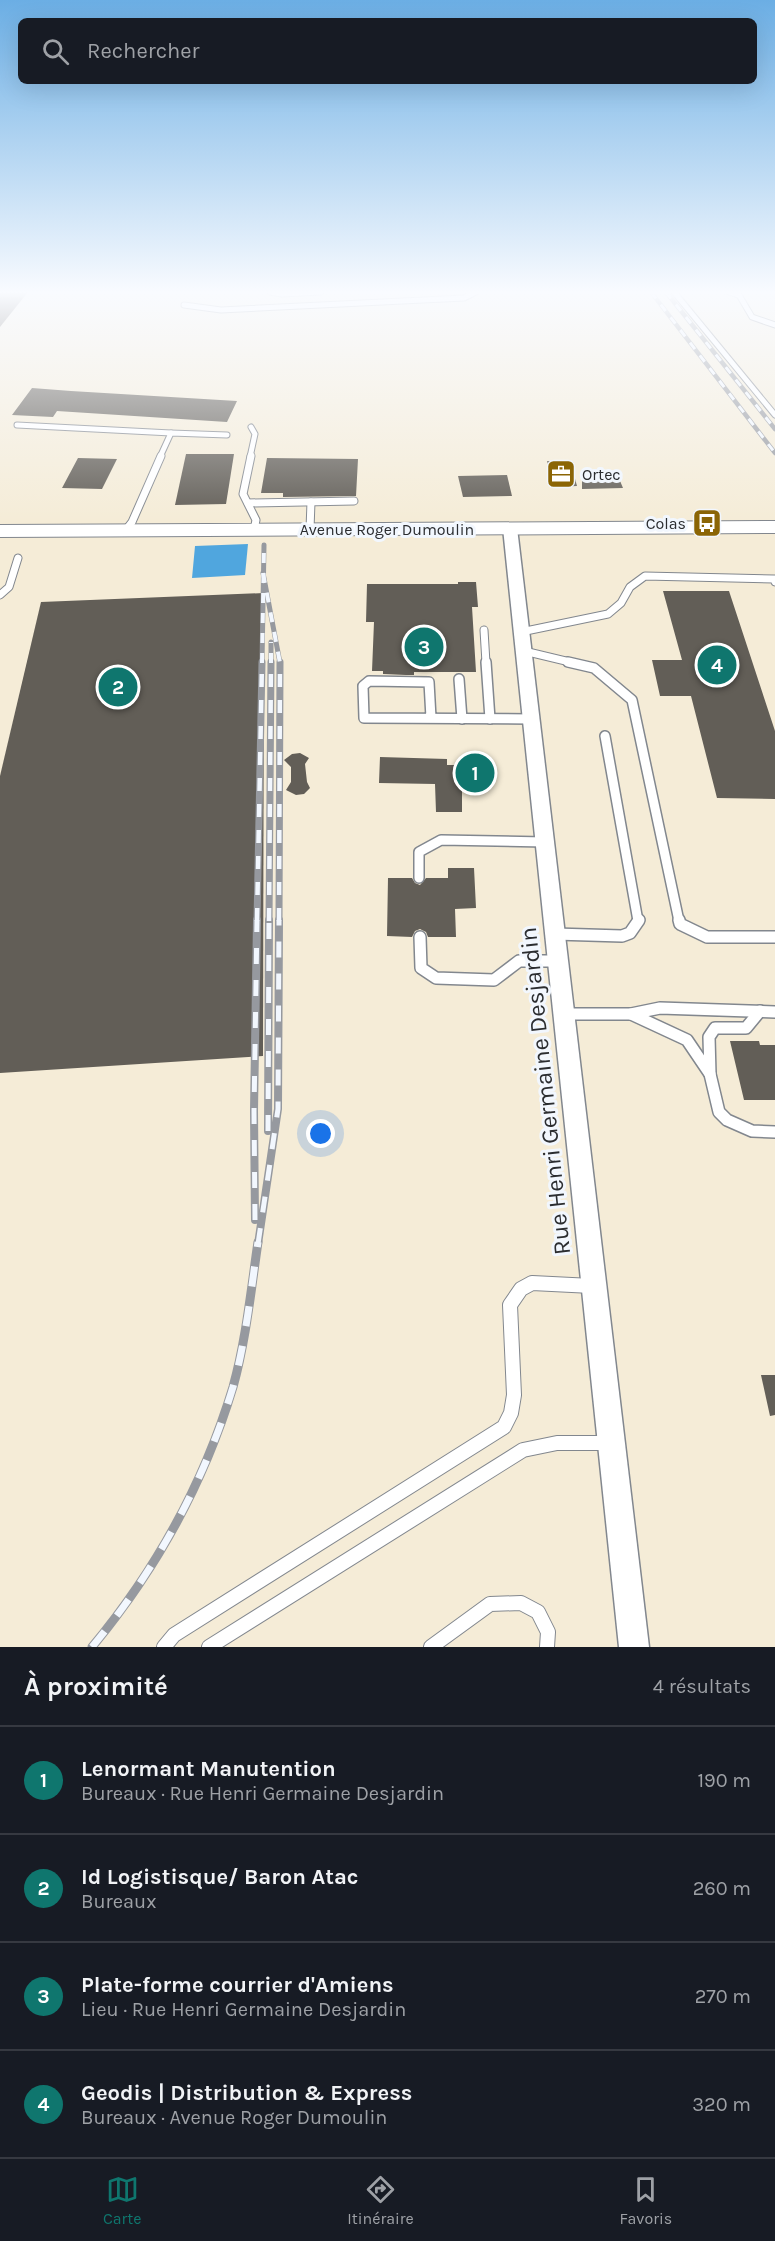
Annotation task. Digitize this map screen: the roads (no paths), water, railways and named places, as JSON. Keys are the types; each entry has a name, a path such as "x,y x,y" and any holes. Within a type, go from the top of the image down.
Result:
{"main road":[{"name":"Avenue Roger Dumoulin","path":"0,531 775,527"}],"street":[{"name":"Rue Henri Germaine Desjardin","path":"510,528 634,1647"}],"lane":[{"path":"738,369 775,415"},
{"path":"16,425 227,435"},
{"path":"251,427 255,434 243,494 256,520 254,530"},
{"path":"125,531 132,522 171,433"},
{"path":"248,503 354,501"},
{"path":"310,529 311,502"},
{"path":"0,595 9,587 18,558"},
{"path":"523,642 608,614 621,603 630,587 645,576 774,579 775,582"},
{"path":"484,630 490,719"},
{"path":"523,642 594,668 632,699 680,924 707,937 775,937"},
{"path":"459,679 462,719"},
{"path":"431,718 429,682 369,681 363,686 364,718 531,719"},
{"path":"555,934 622,936 630,933 639,920 605,736"},
{"path":"419,878 419,852 441,840 545,842"},
{"path":"420,937 421,968 436,978 494,980 519,961 558,961"},
{"path":"564,1014 631,1014 660,1008 775,1012"},
{"path":"760,1011 746,1028 715,1028 709,1037 710,1074 719,1112 726,1120 752,1131 775,1132"},
{"path":"631,1014 687,1040 710,1074"},
{"path":"164,1647 174,1635 504,1426 511,1413 514,1395 510,1305 521,1289 532,1283 594,1286"},
{"path":"209,1647 524,1449 557,1443 612,1443"},
{"path":"431,1647 490,1604 521,1603 538,1612 548,1632 548,1647"}],"water":[{"path":"248,544 245,575 192,578 195,546"}],"railway":[{"path":"710,369 775,453"},
{"path":"727,369 775,429"},
{"path":"263,576 264,545"},
{"path":"262,663 263,576"},
{"path":"263,576 280,663"},
{"path":"271,642 271,662"},
{"path":"257,921 262,662"},
{"path":"269,921 271,662"},
{"path":"279,921 280,663"},
{"path":"255,1220 257,920"},
{"path":"268,1131 269,920"},
{"path":"258,1244 278,1109 279,920"},
{"path":"92,1647 115,1618 157,1556 176,1524 208,1457 238,1369 258,1242"}],"place":[{"name":"Ortec","path":"561,474"},
{"name":"Colas","path":"707,523"},
{"name":"Plate-forme courrier d'Amiens","path":"424,647"},
{"name":"Geodis | Distribution & Express","path":"717,665"},
{"name":"Id Logistisque/ Baron Atac","path":"118,687"},
{"name":"Lenormant Manutention","path":"475,773"}]}
